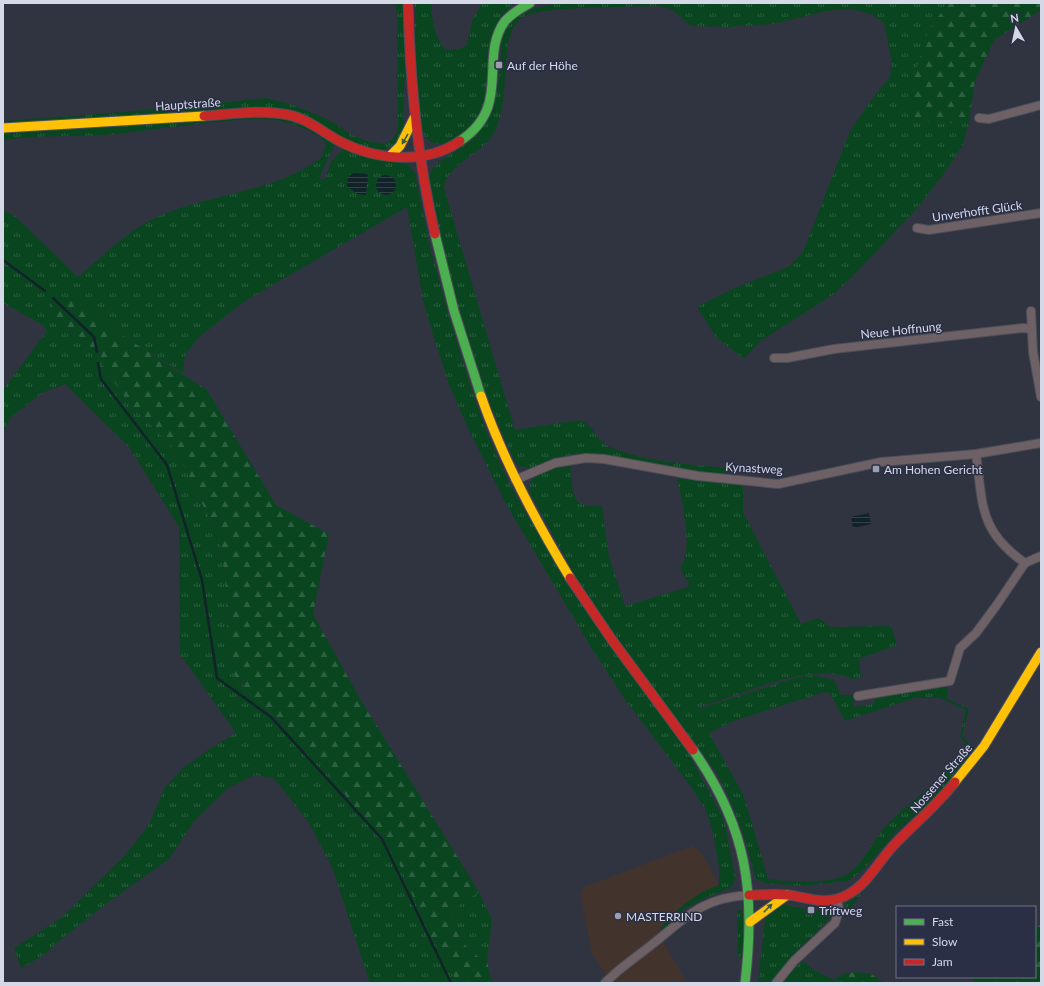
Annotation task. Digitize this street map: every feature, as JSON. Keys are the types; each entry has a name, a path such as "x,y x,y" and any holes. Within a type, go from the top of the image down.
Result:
{"street":[{"path":"408,3 414,118 419,156 434,236 455,318 486,412 515,480 550,543 600,623 709,774 725,804 741,855 748,895 750,922 749,951 745,983"},
{"name":"Hauptstraße","path":"3,128 266,112 290,115 301,119 365,152 390,156 419,156 446,150 471,135 486,113 492,84 494,50 500,32 509,16 530,3"},
{"path":"979,118 988,119 1041,105"},
{"path":"390,156 400,146 414,118"},
{"name":"Unverhofft Glück","path":"917,228 929,230 1041,214"},
{"path":"1031,311 1041,397"},
{"name":"Neue Hoffnung","path":"774,358 787,358 834,349 1023,328 1032,329"},
{"name":"Kynastweg","path":"515,480 555,463 586,458 604,459 698,476 778,484 881,462 976,454 1041,443"},
{"path":"976,454 985,516 1003,546 1025,563"},
{"path":"858,696 950,681 960,648 976,633 1025,563 1041,556"},
{"name":"Nossener Straße","path":"748,895 787,895 826,901 837,899 854,892 864,883 893,846 963,774 984,746 1041,652"},
{"path":"605,983 683,918 700,906 720,898 748,895"},
{"path":"750,922 761,915 772,904 787,895"},
{"path":"776,983 794,961 835,923 839,911 837,899"}],"shaded area":[{"path":"692,846 700,851 719,885 704,891 681,906 660,928 661,938 687,983 605,983 608,979 592,953 590,945 581,898 581,892 584,887"}],"green space":[{"path":"395,3 403,3 405,72 403,111 404,131 393,145 381,149 366,147 339,136 319,178 325,179 331,162 344,148 407,164 415,173 430,247 450,319 473,394 487,433 503,470 517,498 570,585 689,754 725,824 735,877 734,883 730,888 707,897 684,909 664,929 660,928 694,897 719,885 719,868 713,832 705,808 624,698 592,649 506,504 468,428 450,387 423,300 407,207 245,301 199,337 185,355 183,373 120,334 94,311 50,304 51,315 88,343 129,403 177,452 219,538 225,573 229,669 249,693 311,751 399,863 426,928 452,971 456,983 370,983 332,867 309,823 274,778 254,775 228,788 194,821 169,859 114,898 59,941 44,955 21,968 14,948 61,918 124,856 148,826 165,787 183,768 211,748 236,733 180,654 179,527 129,447 65,384 42,393 10,418 3,433 3,390 47,331 43,325 3,303 3,211 14,215 78,277 120,240 144,224 169,212 248,190 287,177 322,157 326,144 322,139 310,131 288,123 269,119 212,122 101,135 31,137 3,140 3,121 123,112 267,98 293,105 329,120 352,135 367,141 385,144 393,139 398,130 397,14"},
{"path":"415,3 431,3 435,28 439,40 445,50 459,49 467,45 472,21 482,3 513,3 499,23 494,45 488,90 481,111 475,121 463,133 453,140 442,144 434,143 426,138 420,115 415,31"},
{"path":"948,3 928,31 936,124 969,121 963,144 948,168 919,206 856,273 834,294 759,342 744,359 716,337 697,307 732,289 788,267 803,252 850,131 869,103 890,77 892,63 884,23 871,14 851,9 827,11 773,24 728,27 691,26 671,9 659,6 567,9 533,13 519,20 513,28 508,43 503,104 494,133 482,147 451,172 446,180 444,188 515,430 578,420 589,425 601,441 612,448 626,453 682,464 726,468 726,475 653,465 586,453 569,455 530,468 516,464 485,391 449,278 429,177 432,169 440,161 472,140 499,81 502,36 512,20 535,8 555,4"},
{"path":"948,3 1041,3 1041,10 994,40 975,81 969,121 936,124 915,118 910,90 928,31"},
{"path":"65,297 94,311 120,334 207,390 276,505 329,534 313,614 359,697 479,892 459,905 451,917 456,931 464,944 474,954 487,961 492,983 456,983 452,971 426,928 399,863 311,751 249,692 229,669 225,573 219,538 177,452 129,403 88,343 51,315 50,303"},
{"path":"570,464 574,496 583,504 602,506 609,557 625,606 688,587 689,583 680,569 685,558 687,538 685,517 677,478 743,486 743,512 801,624 819,618 830,627 891,626 897,645 859,659 861,677 852,679 845,675 832,674 815,674 797,676 764,685 698,707 702,708 795,678 813,675 834,680 841,695 853,695 854,707 873,704 877,696 948,685 947,699 969,709 962,736 977,751 929,804 898,830 864,869 848,881 802,886 765,883 756,879 742,830 729,798 716,772 631,658 578,581 529,491 530,484 538,474","holes":["824,692 830,693 845,721 915,698 940,698 966,710 960,736 968,747 939,779 885,827 866,855 855,868 848,873 841,877 815,882 795,882 768,879 744,796 709,733 731,722"]},
{"path":"479,892 492,919 487,961 474,954 464,944 456,931 451,917 459,905"},
{"path":"861,893 862,894 842,918 846,904"},
{"path":"782,904 816,911 827,908 831,914 830,918 823,926 784,965 771,983 758,983 765,920 768,915"},
{"path":"737,910 742,910 744,928 742,958 738,958"},
{"path":"1041,924 1041,983 969,983 975,978 1036,978 1036,928"},
{"path":"803,961 814,970 840,983 785,983 790,972"},
{"path":"856,972 871,974 885,983 840,983 835,979 843,974"}],"water":[{"path":"353,173 367,174 366,195 357,194 347,186 348,177"},
{"path":"386,175 393,178 396,185 393,192 386,195 379,192 376,185 379,178"},
{"path":"869,513 871,524 853,528 851,517"}],"waterway":[{"path":"3,260 45,291"},
{"path":"53,298 94,337 97,352"},
{"path":"98,363 101,379 167,465 202,580 217,678 271,717 382,839 451,983"}],"traffic: fast":[{"path":"460,141 476,127 486,113 490,97 494,50 497,35 508,18 530,3"},
{"path":"435,234 454,311 481,396"},
{"path":"693,750 711,778 725,806 736,834 743,861 748,890 749,919 745,983"}],"traffic: slow":[{"path":"3,128 204,116"},
{"path":"390,156 400,146 414,118"},
{"path":"481,396 499,443 521,489 544,534 570,578"},
{"path":"955,782 984,746 1041,652"},
{"path":"750,922 787,895"}],"traffic: jam":[{"path":"408,3 413,90 419,148 423,177 435,234"},
{"path":"204,116 257,112 289,115 303,120 341,142 355,148 385,156 417,157 447,149 460,141"},
{"path":"570,578 612,640 693,750"},
{"path":"749,895 789,895 825,901 837,899 847,895 862,884 894,845 933,807 955,782"}],"place":[{"name":"Auf der Höhe","path":"499,65"},
{"name":"Am Hohen Gericht","path":"876,469"},
{"name":"Triftweg","path":"811,910"},
{"name":"MASTERRIND","path":"618,916"}]}
